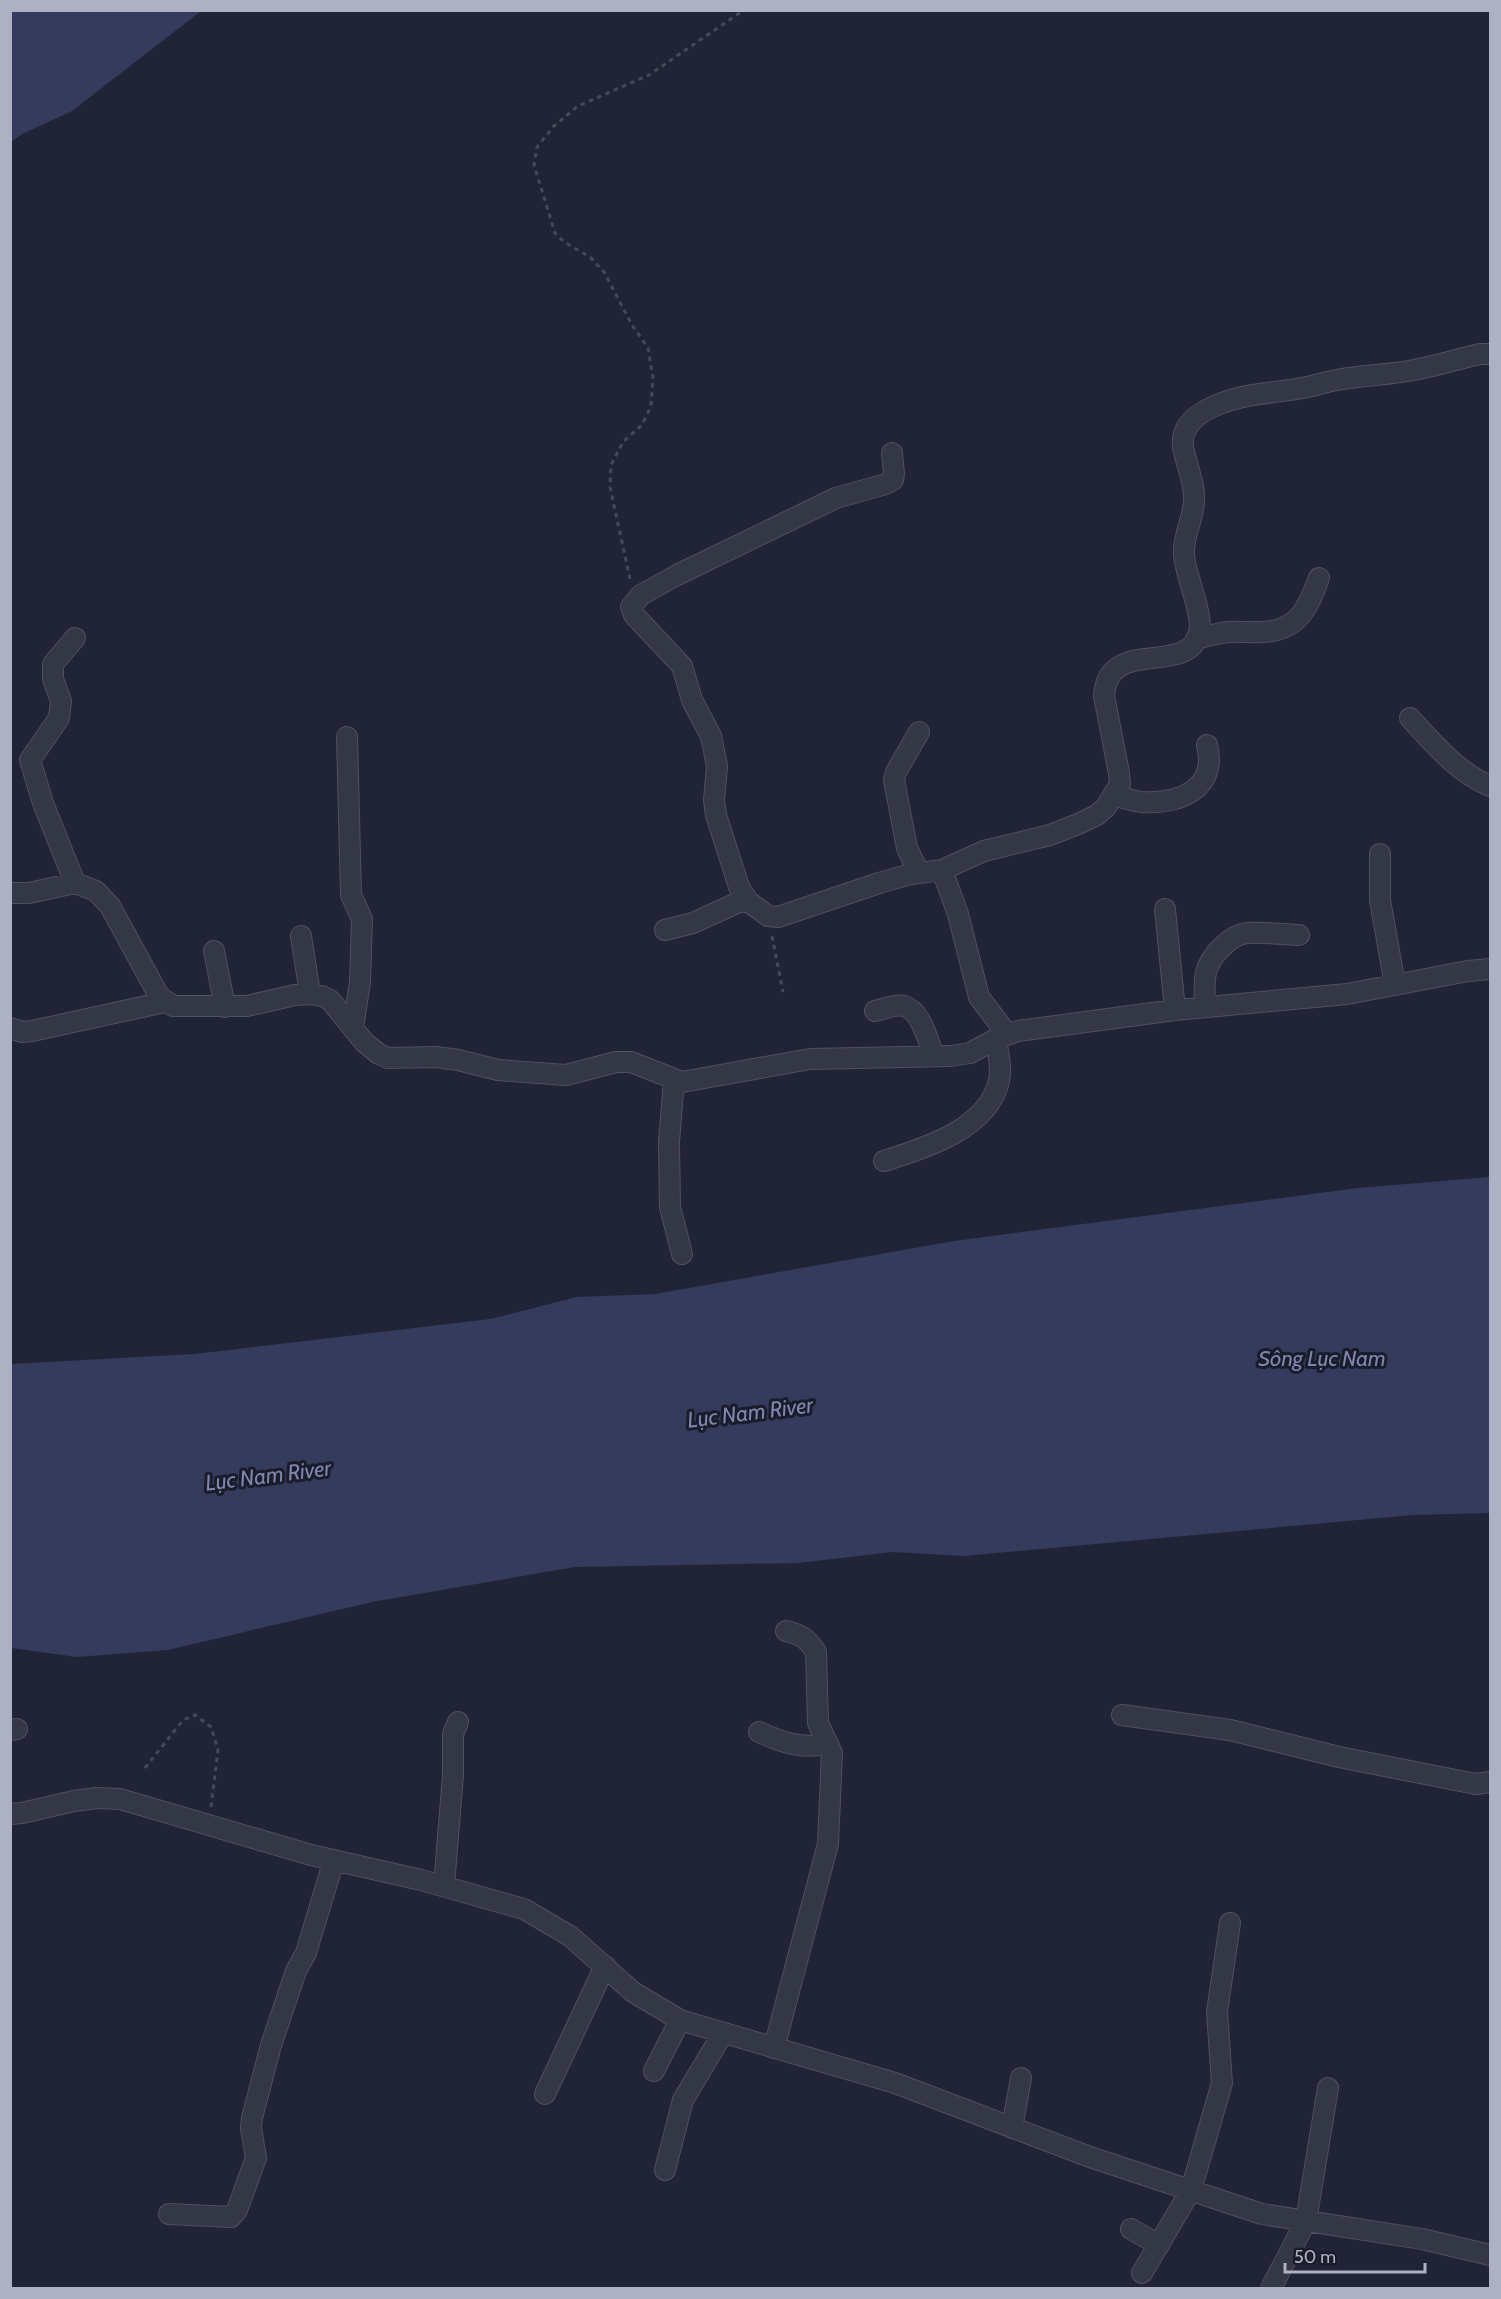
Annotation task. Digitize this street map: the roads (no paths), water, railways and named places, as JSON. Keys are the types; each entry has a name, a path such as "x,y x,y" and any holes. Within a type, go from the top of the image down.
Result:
{"street":[{"path":"892,453 893,480 836,498 677,575 641,595 631,607 634,615 682,666 692,700 711,736 717,766 714,800 739,887 749,902 768,916 778,917 879,883 942,870 984,851 1050,835 1097,815 1120,784 1104,696 1105,685 1118,667 1131,661 1184,653 1200,631 1184,553 1195,496 1183,444 1185,430 1190,423 1209,409 1242,397 1338,380 1414,370 1480,354 1491,354"},
{"path":"1196,639 1227,632 1263,633 1285,629 1300,616 1312,598 1319,578"},
{"path":"75,638 54,664 53,679 61,700 59,718 30,760 43,803 75,882"},
{"path":"1410,718 1451,762 1468,775 1491,786"},
{"path":"919,732 896,772 894,780 907,848 919,873"},
{"path":"347,737 351,895 362,919 360,982 353,1028"},
{"path":"1114,795 1139,802 1158,802 1175,799 1191,792 1209,773 1211,759 1208,745"},
{"path":"1380,854 1380,900 1395,985"},
{"path":"884,1161 916,1151 973,1121 995,1094 999,1079 1001,1037 979,997 958,914 942,870"},
{"path":"10,892 29,893 75,882 96,891 110,906 152,985 165,1002 173,1006 247,1006 310,994 330,1000 365,1043 388,1058 458,1060 498,1070 566,1075 616,1062 631,1062 682,1082 810,1059 970,1053 1001,1037 1051,1026 1175,1010 1347,994 1491,969"},
{"path":"664,930 693,923 739,902 749,902"},
{"path":"1165,909 1175,1010"},
{"path":"1205,1007 1204,980 1207,966 1213,955 1226,943 1239,934 1248,933 1299,935"},
{"path":"301,936 310,994"},
{"path":"214,951 225,1007"},
{"path":"10,1028 32,1032 165,1002"},
{"path":"875,1011 903,1006 913,1011 934,1056"},
{"path":"674,1079 669,1142 670,1207 682,1254"},
{"path":"774,2048 828,1844 832,1765 832,1753 818,1723 816,1652 810,1642 800,1634 786,1631"},
{"path":"1122,1715 1230,1730 1339,1756 1476,1784 1491,1782"},
{"path":"444,1886 453,1775 453,1734 458,1722"},
{"path":"759,1732 781,1742 808,1747 828,1744"},
{"path":"10,1814 22,1814 98,1798 120,1799 334,1860 444,1886 524,1909 570,1936 633,1992 680,2020 895,2083 1090,2157 1262,2214 1422,2239 1491,2255"},
{"path":"169,2214 231,2217 237,2210 256,2158 251,2128 252,2118 272,2045 296,1971 309,1944 334,1860"},
{"path":"1142,2273 1191,2190 1222,2083 1217,2012 1230,1923"},
{"path":"545,2094 605,1966"},
{"path":"654,2071 680,2020"},
{"path":"665,2170 683,2100 723,2033"},
{"path":"1012,2128 1022,2078"},
{"path":"1271,2289 1306,2221 1329,2088"},
{"path":"1131,2229 1159,2245"}],"water":[{"path":"11,10 201,11 72,111 22,134 11,142"},
{"name":"Sông Lục Nam","path":"1490,1177 1490,1513 1413,1515 964,1556 893,1552 798,1563 575,1567 372,1602 168,1650 77,1657 11,1648 11,1364 195,1354 490,1319 577,1297 655,1294 954,1241 1358,1188"}],"water label":[{"name":"Lục Nam River","path":"750,1412"},
{"name":"Lục Nam River","path":"268,1475"}]}
